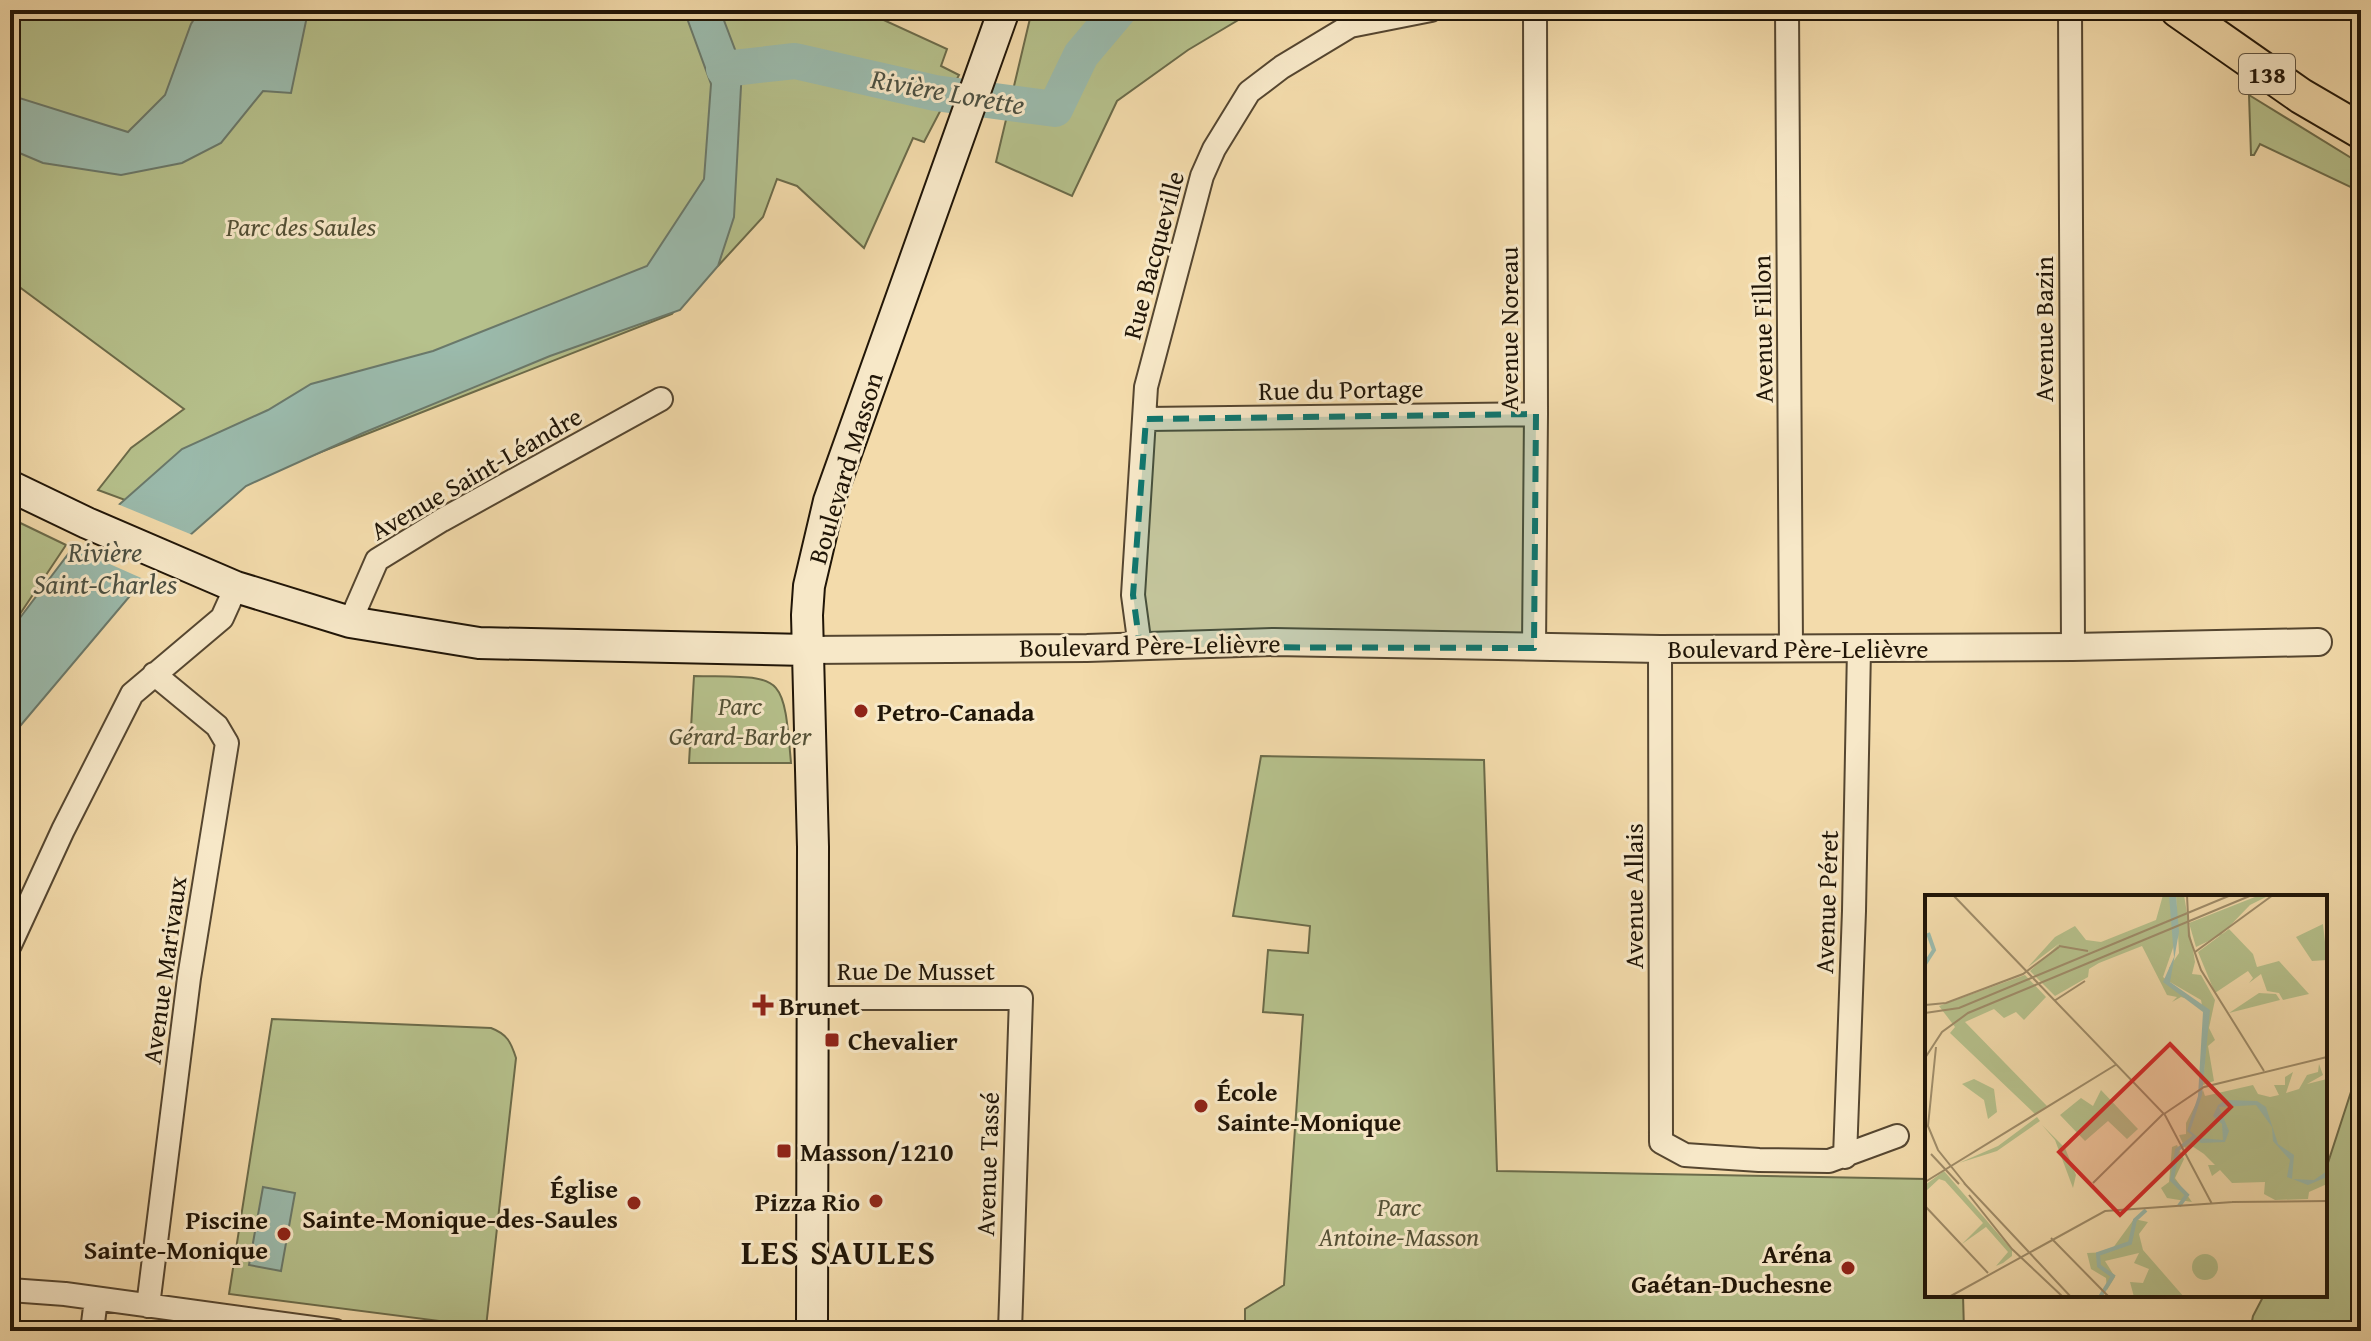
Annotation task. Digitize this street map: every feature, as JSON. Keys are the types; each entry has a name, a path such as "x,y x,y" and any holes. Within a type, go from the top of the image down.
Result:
{"main road":[{"name":"138","path":"2178,10 2301,96 2361,131"},
{"name":"Boulevard Masson","path":"812,1331 813,847 807,650 809,586 829,501 999,24"},
{"name":"Boulevard Père-Lelièvre","path":"10,486 236,587 350,622 479,643 807,650"}],"street":[{"name":"Rue Bacqueville","path":"1140,647 1133,595 1146,387 1202,176 1214,149 1249,92 1282,67 1350,26 1431,10"},
{"name":"Avenue Noreau","path":"1534,648 1535,10"},
{"name":"Avenue Fillon","path":"1787,10 1791,648"},
{"name":"Avenue Bazin","path":"2070,10 2073,647"},
{"name":"Avenue Saint-Léandre","path":"350,622 377,560 442,520 661,399"},
{"name":"Rue du Portage","path":"1146,419 1536,414"},
{"path":"10,945 63,830 132,694 222,618 236,587"},
{"name":"Boulevard Père-Lelièvre","path":"807,650 1140,647 1274,642 1660,649 2318,642"},
{"name":"Avenue Péret","path":"1845,1157 1859,648"},
{"name":"Avenue Allais","path":"1660,649 1661,1142 1685,1155 1829,1161 1845,1157"},
{"name":"Avenue Marivaux","path":"148,1306 189,978 227,743 217,726 154,674"},
{"name":"Rue De Musset","path":"812,998 1021,998"},
{"name":"Avenue Tassé","path":"1010,1331 1021,998"},
{"path":"1845,1157 1897,1136"},
{"path":"10,1290 335,1331"},
{"path":"92,1331 96,1299"}],"highlighted area":[{"path":"1536,414 1534,648 1140,647 1133,595 1146,419"}],"green space":[{"name":"Parc des Saules","path":"10,10 862,10 947,49 941,66 959,75 924,142 913,138 864,248 797,186 777,179 763,217 718,266 724,244 672,314 270,472 125,500 98,490 131,448 184,409 10,280"},
{"path":"1032,10 1255,10 1188,50 1117,101 1072,196 996,162"},
{"path":"2249,95 2361,164 2361,192 2260,144 2251,155"},
{"path":"10,518 66,545 10,629"},
{"name":"Parc Gérard-Barber","path":"694,676 746,677 773,685 785,710 791,763 689,763"},
{"name":"Parc Antoine-Masson","path":"1261,756 1484,760 1497,1171 1925,1179 1925,1297 1963,1297 1964,1331 1245,1331 1245,1309 1284,1285 1303,1015 1263,1012 1268,950 1308,953 1310,926 1233,916"},
{"path":"272,1019 491,1028 508,1039 516,1058 486,1327 229,1294"},
{"path":"2361,1061 2361,1295 2348,1331 2250,1331 2253,1316 2263,1297 2327,1297 2327,1166"}],"water":[{"path":"200,10 302,10 306,21 291,93 263,91 221,143 182,163 121,175 43,163 10,149 10,95 128,132 165,95 191,24"},
{"name":"Rivière Saint-Charles","path":"684,10 720,10 742,68 734,217 718,266 680,310 550,356 363,433 246,486 156,565 10,738 10,631 78,541 182,449 268,410 311,384 433,351 647,266 704,179 711,84"},
{"path":"263,1187 295,1193 281,1271 249,1265"}],"pier":[{"path":"115,503 195,536 148,581 69,546"}],"waterway":[{"name":"Rivière Lorette","path":"724,69 795,61 935,93 1055,109 1081,55 1119,10"}],"place":[{"name":"Petro-Canada","path":"861,711"},
{"name":"Brunet","path":"763,1005"},
{"name":"Chevalier","path":"832,1040"},
{"name":"École Sainte-Monique","path":"1201,1106"},
{"name":"Masson/1210","path":"784,1151"},
{"name":"Pizza Rio","path":"876,1201"},
{"name":"Église Sainte-Monique-des-Saules","path":"634,1203"},
{"name":"Piscine Sainte-Monique","path":"284,1234"},
{"name":"Aréna Gaétan-Duchesne","path":"1848,1268"}],"district":[{"name":"LES SAULES","path":"839,1251"}]}
